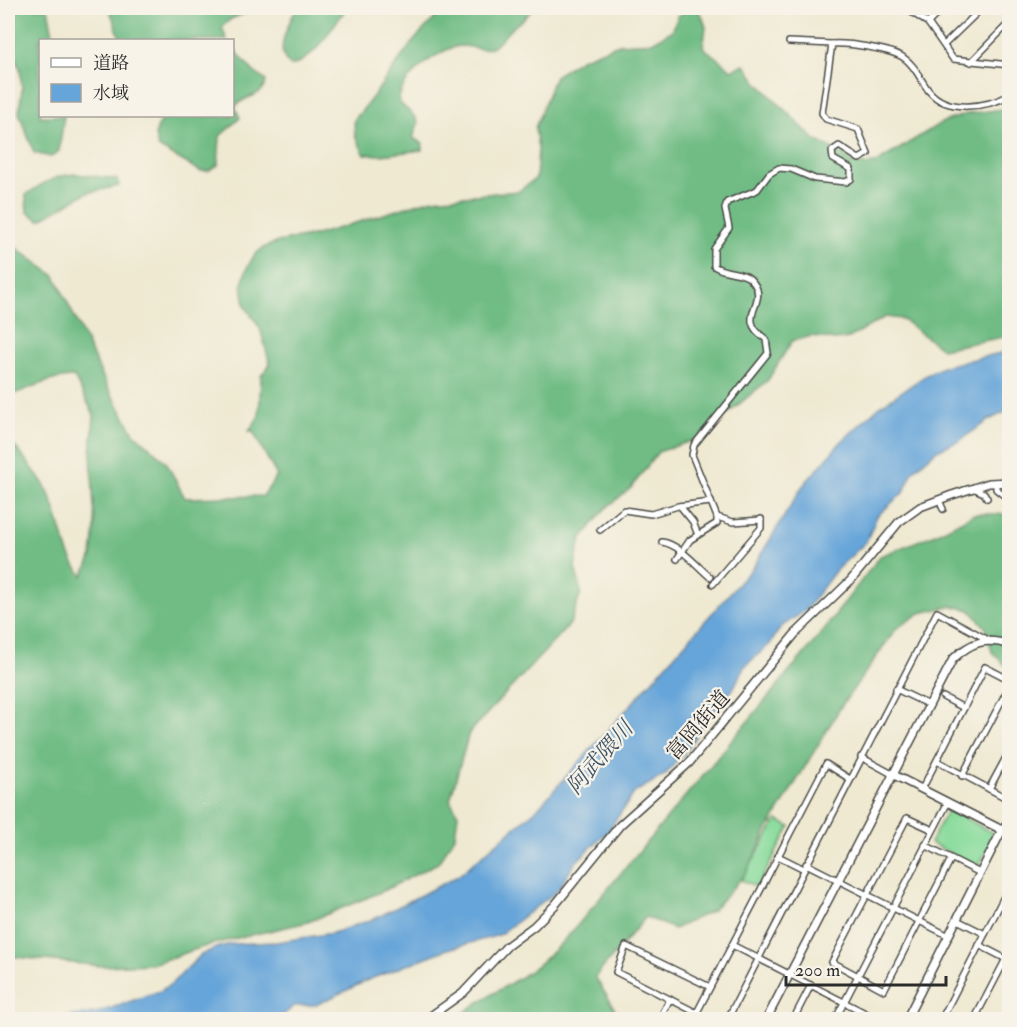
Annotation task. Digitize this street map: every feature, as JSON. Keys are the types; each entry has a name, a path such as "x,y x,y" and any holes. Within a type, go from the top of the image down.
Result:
{"street":[{"path":"906,8 928,24 945,44 953,59 1010,65"},
{"path":"928,24 943,8"},
{"path":"945,44 982,8"},
{"path":"1003,8 1010,14"},
{"path":"972,62 1010,22"},
{"path":"789,42 832,44 902,56 914,66 928,90 949,105 972,105 1010,95"},
{"path":"677,559 698,535 717,523 717,517 692,449 765,359 768,346 766,339 752,329 750,322 758,294 751,279 744,275 722,272 714,266 714,249 729,228 725,209 727,202 757,190 769,174 779,168 791,169 815,178 846,182 851,178 851,169 833,159 832,151 839,146 859,159 868,154 858,129 826,119 822,113 832,44"},
{"path":"996,482 996,489 1010,500"},
{"name":"富岡街道","path":"424,1020 463,993 507,946 534,926 555,905 620,825 689,763 795,634 851,580 899,522 920,507 939,500 996,482 1010,482"},
{"path":"973,488 984,493 987,498"},
{"path":"939,500 943,509"},
{"path":"600,530 624,510 651,514 680,506 711,502"},
{"path":"680,506 693,522 698,535"},
{"path":"713,584 761,528 761,519 733,522 717,517"},
{"path":"662,542 669,543 710,577"},
{"path":"727,1020 937,612 990,641 1010,645"},
{"path":"766,1020 892,774 954,659 971,645 990,641"},
{"path":"922,789 986,667 1010,682 962,776"},
{"path":"896,689 925,703"},
{"path":"943,697 964,708"},
{"path":"989,789 1010,750"},
{"path":"861,757 1006,832"},
{"path":"937,761 1010,800"},
{"path":"710,987 626,946 616,972 670,999 695,1017 826,764 850,778"},
{"path":"835,1020 948,802"},
{"path":"906,1020 980,873 1006,832 1010,816"},
{"path":"933,830 907,818 832,962 884,990 951,859"},
{"path":"925,845 980,873"},
{"path":"778,856 838,880 949,936"},
{"path":"941,1020 1010,885"},
{"path":"957,920 985,934"},
{"path":"732,945 871,1018 879,1020"},
{"path":"979,945 1007,960"},
{"path":"974,1020 1010,951"},
{"path":"793,1020 811,985"},
{"path":"659,1020 670,999"}],"green space":[{"path":"8,8 48,8 54,39 39,39 39,117 64,117 59,151 51,157 34,153 19,113 22,89 20,68 8,48"},
{"path":"109,8 252,8 251,11 231,19 222,27 227,39 121,39"},
{"path":"296,8 347,8 316,49 291,66 285,60 282,46"},
{"path":"448,8 533,8 496,45 486,49 461,46 452,48 432,58 412,75 400,93 399,102 415,117 418,123 413,138 423,144 422,150 381,155 364,154 355,135 354,120 410,45"},
{"path":"691,8 701,13 706,27 703,47 732,70 744,64 758,83 815,140 840,152 853,163 865,165 878,162 941,123 966,114 1009,108 1009,336 942,349 902,319 885,317 849,338 835,340 812,336 792,341 768,380 697,439 658,452 631,488 605,509 581,539 575,566 581,593 570,624 469,733 450,800 458,814 455,836 438,863 383,891 308,922 212,944 152,964 101,966 8,956 8,438 36,472 45,487 71,557 83,576 92,556 95,527 91,455 94,415 74,377 49,381 8,396 8,242 55,276 109,390 134,433 166,462 185,498 263,496 277,476 252,430 248,433 259,416 261,376 270,364 260,328 245,306 242,284 255,254 278,242 320,234 432,199 519,191 536,178 538,149 535,128 555,76 581,59 619,44 652,42 672,31 678,16"},
{"path":"234,49 253,71 266,81 261,91 235,107 240,118 220,136 218,165 208,171 200,171 158,147 155,135 162,117 234,117"},
{"path":"76,174 117,179 119,186 86,193 40,220 27,212 26,195 50,180"},
{"path":"974,514 1009,514 1009,669 992,652 986,628 970,610 952,606 920,613 896,629 840,708 769,827 746,873 712,911 674,929 646,917 595,977 621,1019 456,1020 480,1001 531,970 570,934 820,635 880,556 938,533"},
{"path":"948,809 995,834 978,867 930,843"},
{"path":"777,820 790,827 757,887 741,880"}],"water":[{"name":"阿武隈川","path":"1009,351 1009,410 989,420 959,441 937,450 913,471 904,492 877,516 866,542 836,570 805,611 781,627 770,644 744,667 733,689 665,775 635,792 608,831 575,863 557,891 499,935 445,950 368,980 316,1005 294,1006 279,1019 55,1019 100,1012 160,991 170,985 201,955 216,948 230,944 277,942 333,933 376,918 458,876 538,808 754,566 802,487 840,443 880,406 928,374 945,366"}]}
